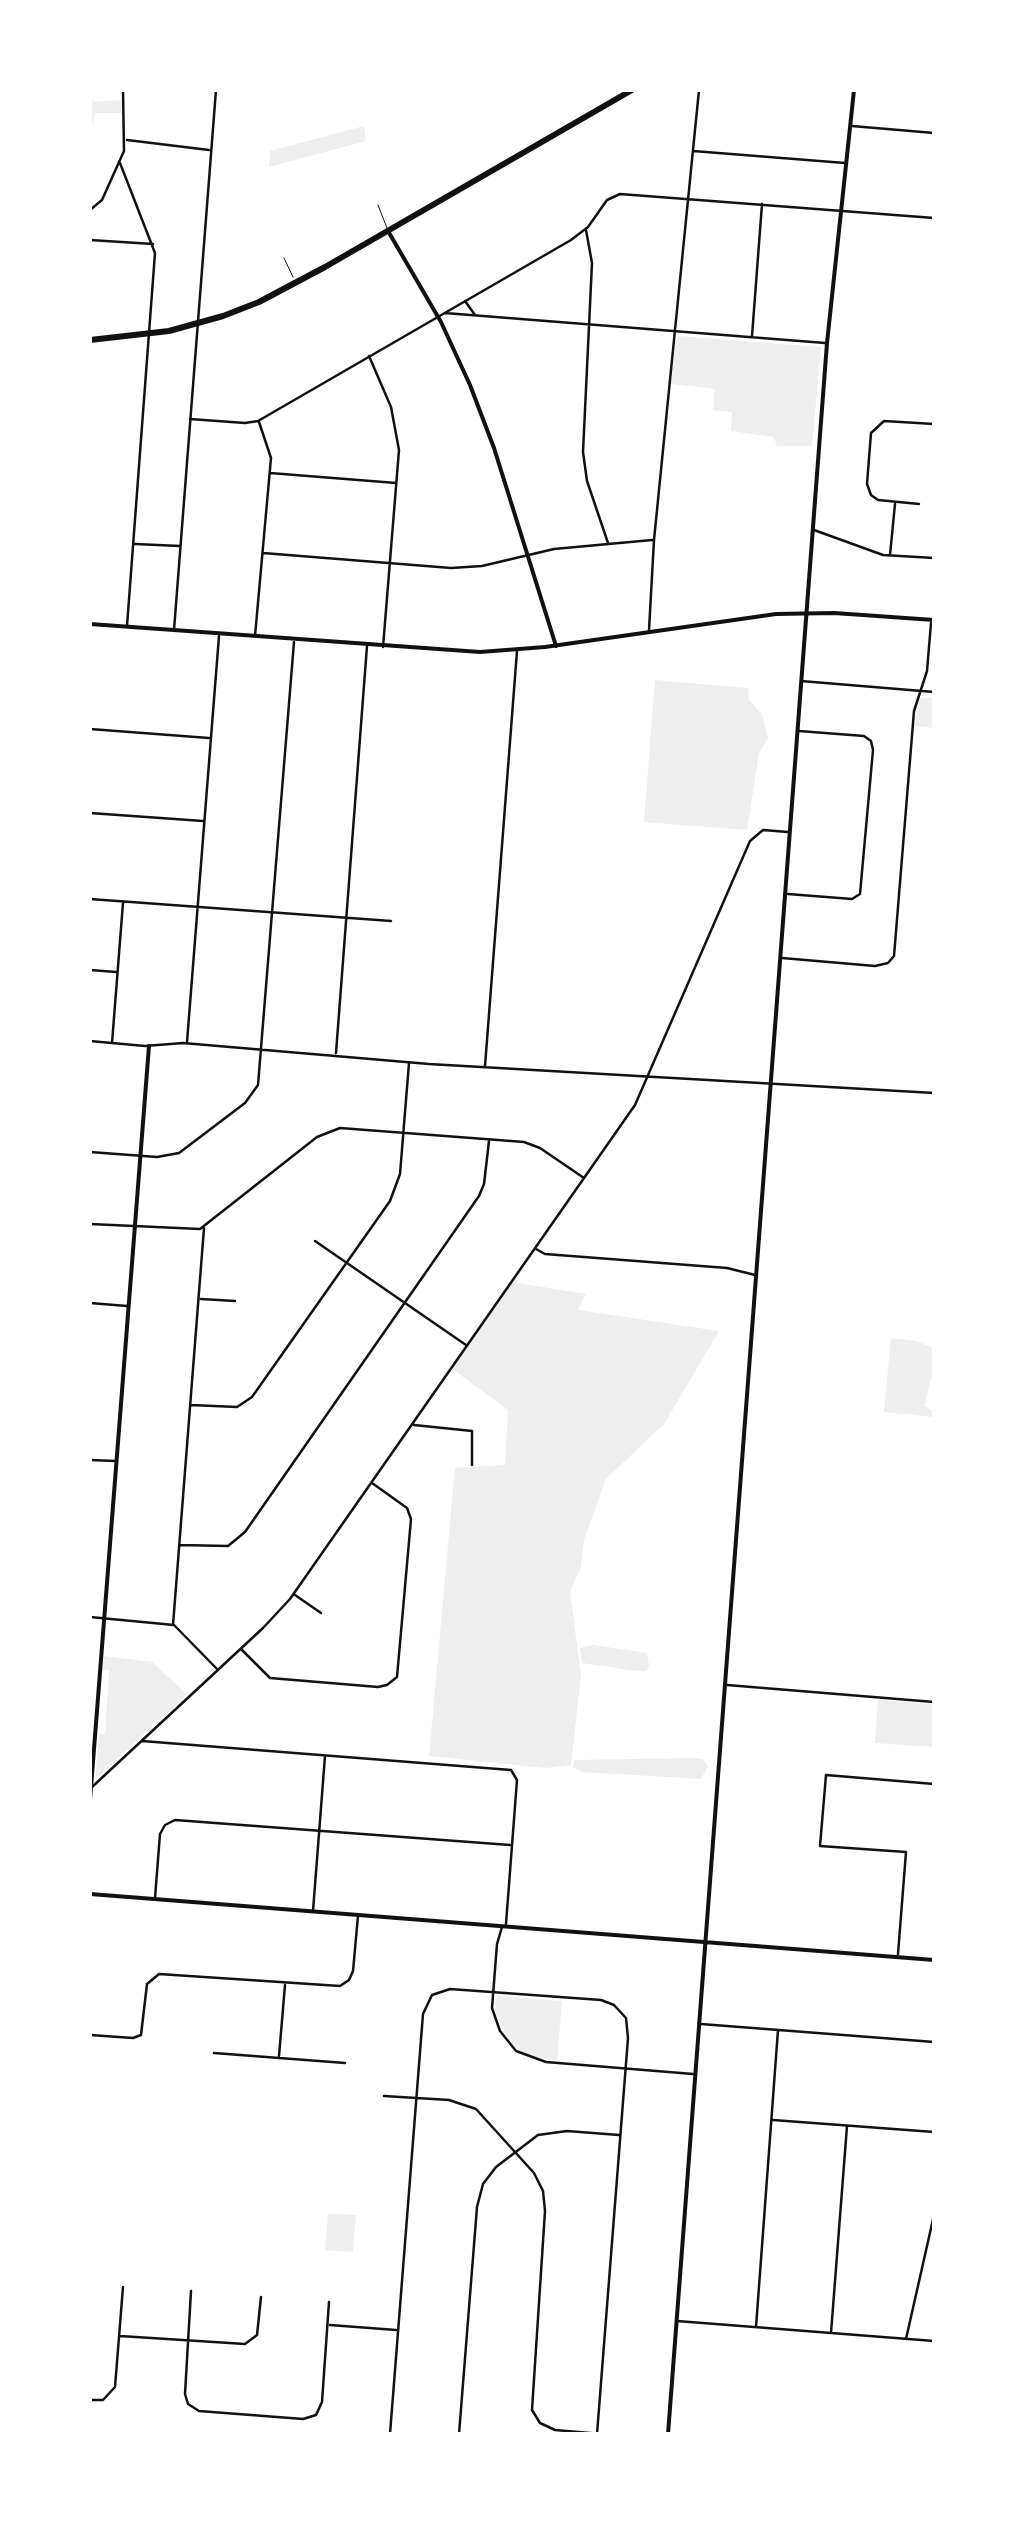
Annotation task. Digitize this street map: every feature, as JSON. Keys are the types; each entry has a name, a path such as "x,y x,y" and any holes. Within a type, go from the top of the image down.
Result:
{"highway":[{"path":"90,340 198,324 246,308 388,231 618,93 632,90"}],"street":[{"path":"90,210 102,200 120,163 126,140 123,90"},
{"path":"174,631 216,90"},
{"path":"649,631 654,540 699,90"},
{"path":"668,2434 827,343 854,90"},
{"path":"850,126 934,133"},
{"path":"126,140 211,151"},
{"path":"694,151 846,163"},
{"path":"120,163 155,244 127,627"},
{"path":"190,420 258,421 586,230 607,200 620,194 934,218"},
{"path":"752,337 762,204"},
{"path":"586,230 592,264 583,452 587,481 608,544"},
{"path":"388,231 438,317 481,413 556,646"},
{"path":"90,240 155,244"},
{"path":"465,301 476,316"},
{"path":"445,312 827,343"},
{"path":"369,356 384,385 399,450 383,648"},
{"path":"254,637 270,473 270,448 258,421"},
{"path":"919,504 878,500 867,488 873,430 884,421 934,424"},
{"path":"270,473 398,483"},
{"path":"890,555 895,502"},
{"path":"813,529 890,555 934,558"},
{"path":"263,554 468,567 554,549 654,540"},
{"path":"133,544 180,546"},
{"path":"90,624 447,652 556,646 753,616 806,613 933,620 927,671 914,711 896,949 890,961 875,966 780,958"},
{"path":"187,1044 219,634"},
{"path":"90,1152 165,1157 179,1153 245,1103 258,1085 294,640"},
{"path":"336,1056 368,646"},
{"path":"485,1066 517,650"},
{"path":"802,681 934,692"},
{"path":"90,730 211,738"},
{"path":"785,894 852,899 860,894 873,750 871,741 864,736 798,731"},
{"path":"90,813 204,822"},
{"path":"91,1788 241,1649 293,1594 631,1111 750,840 763,830 790,832"},
{"path":"90,899 390,921"},
{"path":"112,1043 123,901"},
{"path":"90,970 118,972"},
{"path":"90,1041 934,1093"},
{"path":"90,1800 149,1046"},
{"path":"191,1406 237,1407 252,1397 393,1195 400,1174 410,1062"},
{"path":"90,1224 183,1230 204,1226 322,1134 340,1128 530,1144 584,1178"},
{"path":"180,1545 218,1548 232,1544 246,1532 479,1196 489,1139"},
{"path":"173,1624 204,1226"},
{"path":"315,1241 467,1346"},
{"path":"535,1249 545,1254 727,1268 756,1276"},
{"path":"199,1298 235,1301"},
{"path":"90,1303 128,1306"},
{"path":"412,1424 472,1430 472,1466"},
{"path":"90,1460 116,1462"},
{"path":"241,1649 270,1678 378,1688 397,1677 411,1519 403,1504 371,1482"},
{"path":"293,1594 321,1613"},
{"path":"90,1616 173,1624 218,1670"},
{"path":"725,1685 934,1702"},
{"path":"142,1740 512,1771 516,1780 512,1845 493,1992 494,2017 500,2031 510,2046 524,2056 546,2062 696,2074"},
{"path":"312,1911 325,1755"},
{"path":"898,1957 906,1852 820,1846 826,1775 934,1784"},
{"path":"155,1899 160,1834 169,1822 512,1845"},
{"path":"90,1894 934,1960"},
{"path":"90,2035 141,2035 148,1984 159,1974 334,1986 349,1980 358,1914"},
{"path":"279,2058 285,1982"},
{"path":"384,2096 416,2098 453,2101 476,2109 538,2178 545,2200 532,2410 544,2426 599,2434 628,2024 612,2004 446,1989 428,2000 422,2014 416,2098 390,2434"},
{"path":"700,2024 934,2042"},
{"path":"756,2327 778,2030"},
{"path":"214,2053 345,2063"},
{"path":"772,2120 934,2132"},
{"path":"831,2333 847,2126"},
{"path":"459,2434 478,2199 487,2178 538,2135 553,2131 620,2135"},
{"path":"906,2339 934,2214"},
{"path":"90,2400 103,2400 113,2392 123,2287"},
{"path":"192,2291 184,2394 188,2404 195,2410 303,2419 313,2417 320,2408 330,2302"},
{"path":"120,2336 242,2345 251,2342 258,2329 261,2297"},
{"path":"677,2321 934,2341"},
{"path":"328,2325 398,2330"}],"lane":[{"path":"378,205 388,231"},
{"path":"284,258 296,284"}],"shaded area":[{"path":"90,90 94,102 121,100 122,113 95,113 90,138"},
{"path":"364,126 366,141 269,167 270,151"},
{"path":"679,336 821,347 812,446 777,446 774,437 731,431 732,412 713,410 715,389 671,384"},
{"path":"655,680 748,688 749,700 762,714 768,738 759,753 747,830 644,822"},
{"path":"934,697 934,728 915,726 920,698"},
{"path":"512,1282 586,1294 578,1310 719,1331 664,1424 606,1479 570,1592 581,1675 571,1765 546,1768 429,1756 455,1468 505,1465 508,1410 451,1368"},
{"path":"891,1338 917,1341 934,1349 934,1368 924,1406 934,1411 934,1417 884,1412"},
{"path":"593,1645 647,1653 649,1666 646,1671 637,1671 582,1663 580,1648"},
{"path":"104,1656 152,1662 187,1694 95,1780 99,1734 105,1734 109,1670 103,1670"},
{"path":"878,1700 934,1704 934,1747 875,1743"},
{"path":"695,1758 708,1766 701,1779 582,1772 572,1767 575,1760"},
{"path":"497,1996 562,2001 557,2061 527,2055 511,2044 495,2013"},
{"path":"328,2214 356,2215 353,2252 325,2250"}]}
